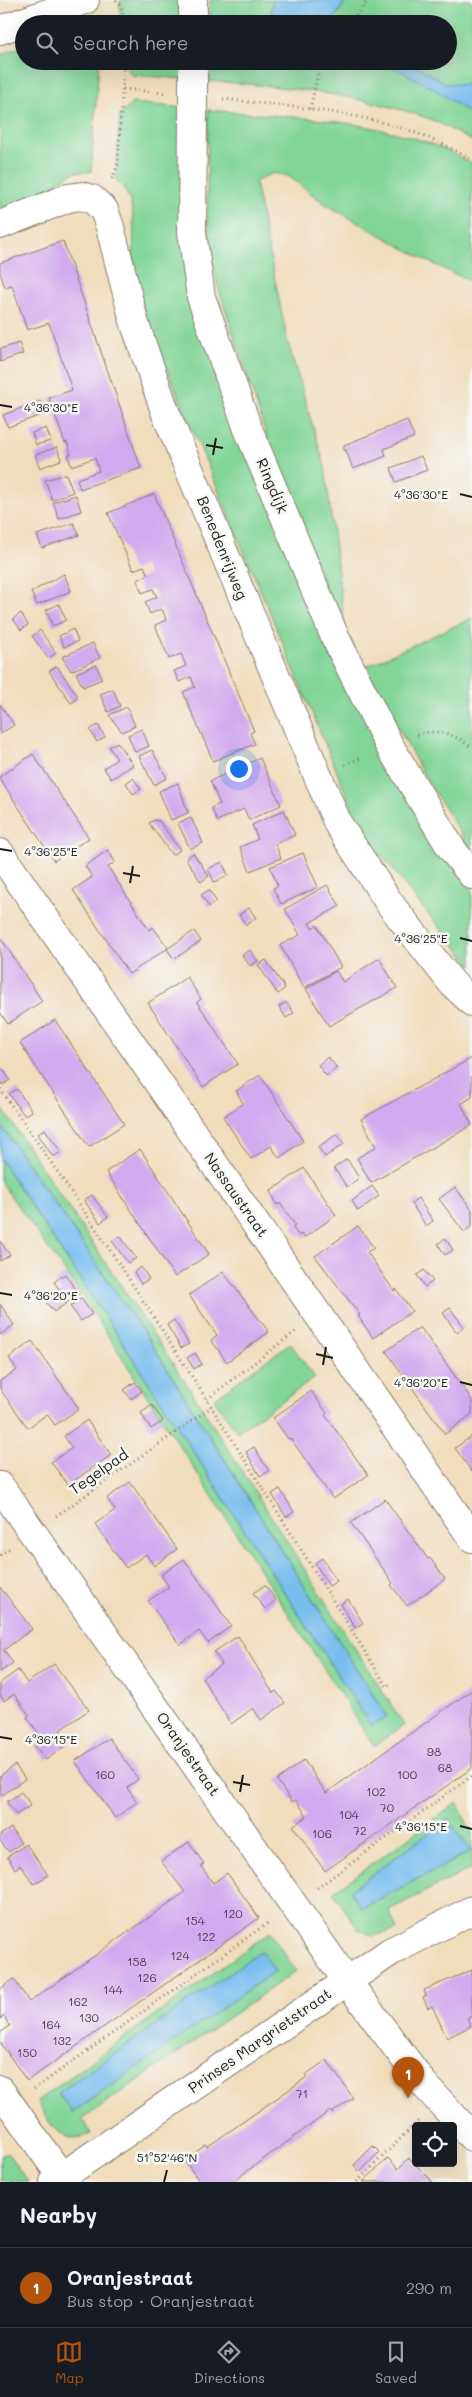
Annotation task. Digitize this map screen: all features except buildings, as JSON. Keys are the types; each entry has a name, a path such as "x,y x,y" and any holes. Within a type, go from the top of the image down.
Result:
{"street":[{"path":"42,15 85,0"},
{"path":"193,0 193,15"},
{"path":"0,30 15,25"},
{"name":"Ringdijk","path":"193,70 192,232 202,297 248,429 327,619 389,745 451,848 472,875"},
{"path":"0,225 68,198 82,196 92,199"},
{"name":"Benedenrijweg","path":"92,199 99,203 104,210 110,227 134,321 166,414 338,824 390,904 452,983 472,1002"},
{"name":"Nassaustraat","path":"0,852 472,1538"},
{"name":"Oranjestraat","path":"0,1486 347,1981 423,2083 472,2137"},
{"name":"Prinses Margrietstraat","path":"58,2179 390,1952 472,1910"},
{"path":"5,2098 58,2179"}],"path":[{"path":"116,0 121,5 124,15"},
{"path":"357,15 368,0"},
{"path":"92,199 110,182 118,164 124,70"},
{"path":"310,109 320,70"},
{"path":"123,89 172,94"},
{"path":"222,99 310,109 391,124 446,143 472,160"},
{"path":"317,777 389,745 425,732 443,731 464,741 472,748"},
{"path":"0,1089 64,1179 207,1399 387,1687 392,1682"},
{"path":"207,1399 295,1333 312,1306"},
{"name":"Tegelpad","path":"0,1555 212,1407"},
{"path":"5,2098 294,1905 472,1776"},
{"path":"357,2182 439,2100"}],"green space":[{"path":"120,0 185,0 184,15 120,15"},
{"path":"210,0 273,0 271,13 277,15 210,15"},
{"path":"347,0 472,0 472,141 430,119 372,102 318,92 209,81 210,70 457,70 457,15 336,15"},
{"path":"15,49 15,70 98,70 91,172 75,172 24,202 0,211 0,55"},
{"path":"128,70 185,70 185,79 132,75"},
{"path":"132,103 186,108 193,290 449,857 472,889 472,965 411,893 356,817 145,313 135,274 132,211 124,189 116,180 120,115"},
{"path":"208,110 309,118 378,129 411,137 443,149 472,164 472,282 429,262 325,204 288,176 273,173 255,182 288,343 325,467 346,637 280,476 218,287 211,253 207,213"},
{"path":"472,618 472,852 421,770 365,667"},
{"path":"0,1105 184,1380 404,1725 374,1746 81,1294 0,1181 0,1159 127,1349 371,1726 387,1717 145,1334 0,1124"},
{"path":"290,1343 315,1378 237,1432 214,1399"},
{"path":"457,1803 472,1833 472,1868 389,1910 397,1930 373,1936 358,1929 333,1892","holes":["448,1819 471,1851 362,1908 350,1891"]},
{"path":"270,1932 296,1971 82,2119 91,2134 71,2138 64,2136 52,2125 37,2101","holes":["261,1952 274,1971 72,2113 59,2093"]},
{"path":"7,2152 28,2182 0,2181 0,2156"}],"water":[{"path":"273,0 347,0 336,15 277,15 271,13"},
{"path":"399,70 423,70 447,84 468,85 472,81 472,115 434,89"},
{"path":"0,1124 145,1334 387,1717 371,1726 127,1349 0,1159"},
{"path":"447,1819 471,1851 362,1908 350,1891"},
{"path":"261,1951 275,1971 72,2113 58,2093"}],"place":[{"name":"Oranjestraat","path":"408,2098"}]}
